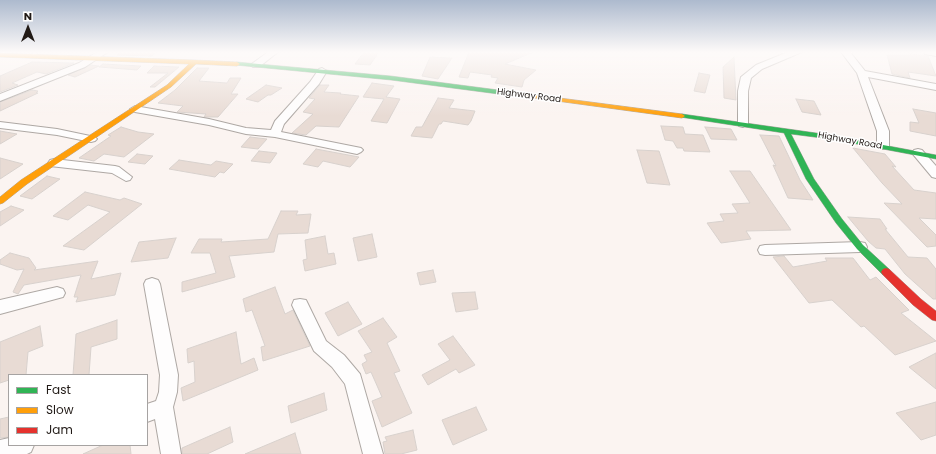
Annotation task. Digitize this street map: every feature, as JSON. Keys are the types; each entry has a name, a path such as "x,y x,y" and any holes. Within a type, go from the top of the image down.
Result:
{"street":[{"path":"0,98 60,73"},
{"path":"0,201 24,182 169,86 183,73"},
{"path":"275,134 279,123 314,84 321,73"},
{"name":"Highway Road","path":"344,73 391,78 786,130 883,146 936,157"},
{"path":"743,124 743,91 746,77 751,73"},
{"path":"862,73 883,131 883,146"},
{"path":"863,73 936,86"},
{"path":"135,109 209,122 246,131 275,134 357,150"},
{"path":"0,125 57,132 91,139"},
{"path":"786,130 810,179 839,221 860,246 917,302 936,317"},
{"path":"918,153 936,174"},
{"path":"54,163 115,170 126,177"},
{"path":"765,250 860,246"},
{"path":"152,284 169,375 168,392 155,410 171,454"},
{"path":"0,307 57,293"},
{"path":"300,305 320,346 338,361 353,380 373,454"},
{"path":"0,450 19,446"}],"building":[{"path":"6,73 34,73 12,83 18,85 0,92 0,76"},
{"path":"72,73 83,73 75,77 68,75"},
{"path":"168,73 172,73 155,87 150,87"},
{"path":"192,73 205,73 199,81 227,83 230,78 241,78 231,94 238,94 218,117 204,117 206,114 177,112 183,106 158,103 175,90"},
{"path":"423,73 442,73 438,79 422,76"},
{"path":"461,73 470,73 468,78 459,77"},
{"path":"479,73 532,73 524,80 522,87 495,83 498,78 491,77 492,75"},
{"path":"699,73 710,75 705,93 694,91"},
{"path":"723,73 735,73 736,100 724,98"},
{"path":"908,73 910,78 892,74"},
{"path":"916,73 935,73 936,76"},
{"path":"372,83 394,86 386,97 400,99 387,123 371,121 384,99 363,97"},
{"path":"266,85 282,88 258,102 246,99"},
{"path":"320,85 329,85 324,92 359,96 339,127 316,126 306,135 292,133 313,114 303,112 315,99 309,98"},
{"path":"32,90 38,91 36,93 38,93 0,111 0,102"},
{"path":"438,98 454,100 449,108 475,111 471,121 468,125 443,121 439,124 432,138 411,136 416,127 422,127"},
{"path":"796,99 814,101 821,115 802,112"},
{"path":"913,109 936,113 936,136 910,131 910,122 919,123"},
{"path":"661,126 683,127 685,134 703,135 710,152 684,151 683,148 677,148 673,141 665,140"},
{"path":"121,127 138,132 154,134 124,157 104,154 94,161 79,158 111,136 108,135"},
{"path":"705,127 731,129 737,140 711,139"},
{"path":"0,131 17,134 0,144"},
{"path":"760,135 779,136 800,180 813,200 788,198 773,165 776,166"},
{"path":"250,137 267,139 258,149 241,147"},
{"path":"853,148 885,154 896,167 892,166 914,190 936,193 936,219 919,218 936,235 936,246 927,247 884,203 902,204 882,183"},
{"path":"316,149 359,157 350,167 323,161 318,167 303,164"},
{"path":"637,150 659,151 670,185 647,183"},
{"path":"259,151 277,153 270,163 251,161"},
{"path":"137,154 153,156 145,164 128,162"},
{"path":"0,158 23,164 0,179"},
{"path":"179,160 211,165 216,161 233,164 224,173 220,172 215,177 169,169"},
{"path":"730,171 750,171 791,230 746,231 751,239 721,243 707,223 724,221 720,214 738,213 732,204 750,203"},
{"path":"47,176 60,179 32,199 20,196"},
{"path":"85,192 120,200 124,198 142,204 84,250 63,246 110,212 88,205 68,220 53,216"},
{"path":"11,206 24,210 0,226 0,212"},
{"path":"281,211 298,211 296,215 311,214 308,233 278,234 274,252 229,256 235,277 182,292 182,282 216,273 210,253 191,253 199,239 222,239 221,242 268,239"},
{"path":"848,217 880,219 887,229 885,229 908,257 927,258 936,269 936,299 933,299 905,274 885,249 876,248 868,241"},
{"path":"372,234 377,257 358,261 353,238"},
{"path":"325,236 328,254 334,253 336,264 305,271 303,260 307,259 305,240"},
{"path":"176,238 168,258 131,262 139,242"},
{"path":"10,253 29,258 36,268 34,270 98,261 91,279 121,273 115,295 76,302 78,297 74,297 81,275 24,285 18,294 13,292 24,269 17,270 0,264 0,260"},
{"path":"784,256 793,267 827,261 825,258 853,258 870,280 876,277 909,310 901,313 936,341 895,355 864,326 861,327 832,300 809,303 773,257"},
{"path":"433,270 436,282 420,285 417,273"},
{"path":"275,287 285,314 293,310 310,346 263,361 261,347 265,346 252,310 246,312 243,299"},
{"path":"475,292 478,309 456,312 452,293"},
{"path":"348,302 362,324 338,336 325,313"},
{"path":"383,318 397,337 387,343 400,371 394,373 412,413 382,427 372,401 382,397 371,372 366,374 362,364 367,361 364,355 372,352 358,331"},
{"path":"117,320 117,339 91,347 89,374 73,374 76,334"},
{"path":"40,326 43,346 28,352 26,374 8,374 8,380 0,383 0,342"},
{"path":"236,332 241,364 254,358 258,370 183,401 181,388 195,382 194,361 188,363 187,349"},
{"path":"453,336 475,365 459,373 456,369 428,385 422,375 450,360 438,344"},
{"path":"936,353 936,389 909,367"},
{"path":"324,393 327,410 291,423 288,406"},
{"path":"936,402 936,435 921,440 896,413"},
{"path":"476,407 487,430 453,445 442,420"},
{"path":"8,417 8,437 0,438 0,419"},
{"path":"230,427 233,442 207,454 182,454 182,448"},
{"path":"413,430 417,450 401,454 385,454 383,442 387,441 385,437"},
{"path":"295,433 301,454 245,454"},
{"path":"101,446 130,446 131,454 83,454"}],"traffic: fast":[{"path":"338,73 391,78 529,96"},
{"path":"682,116 830,137 936,157"},
{"path":"786,130 810,179 839,221 860,247 886,272"}],"traffic: slow":[{"path":"0,201 24,182 169,86 183,73"},
{"path":"529,96 682,116"}],"traffic: jam":[{"path":"886,272 917,302 936,317"}]}
